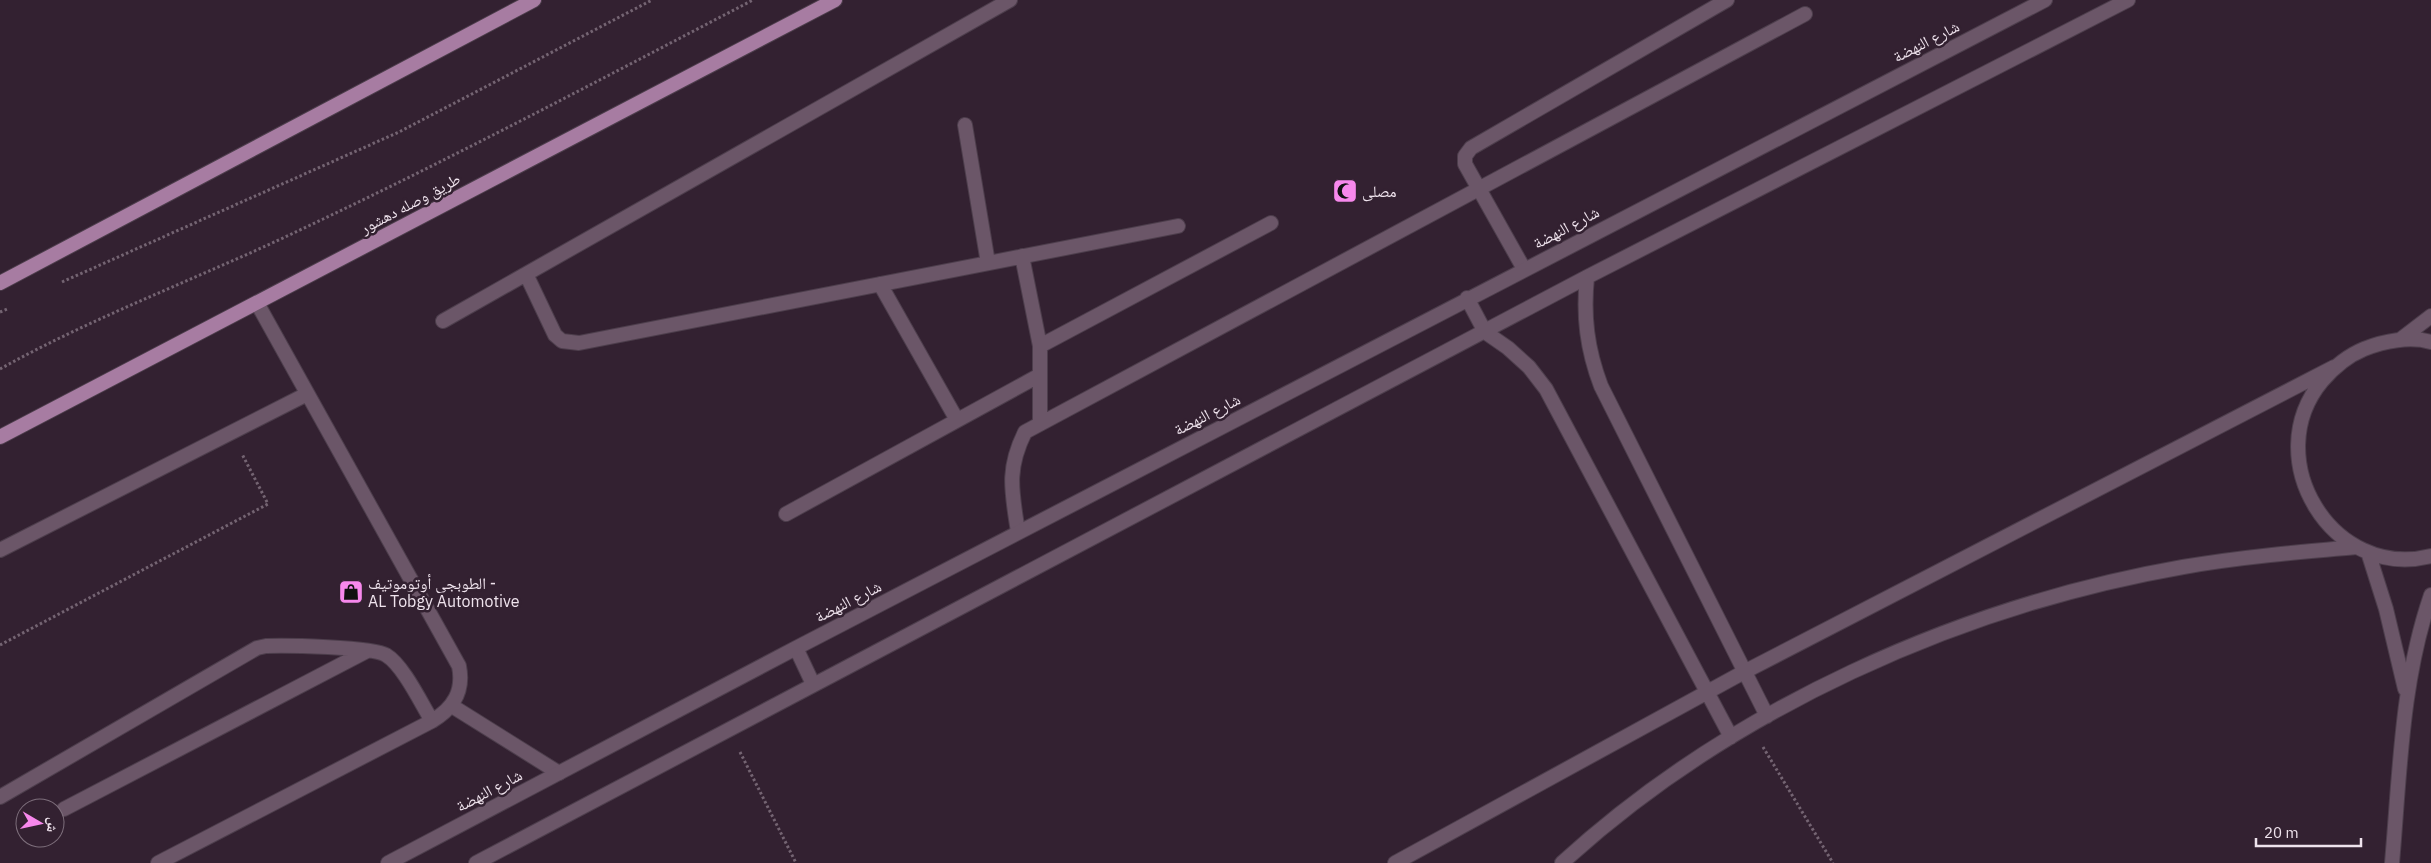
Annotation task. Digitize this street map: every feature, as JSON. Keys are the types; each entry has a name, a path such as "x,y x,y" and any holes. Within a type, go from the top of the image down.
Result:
{"main road":[{"path":"0,282 534,0"},
{"name":"طريق وصله دهشور","path":"0,437 836,0"}],"street":[{"path":"443,321 1010,0"},
{"path":"1524,269 1465,164 1465,156 1471,148 1726,0"},
{"name":"شارع النهضة","path":"388,863 1467,298 2045,0"},
{"path":"476,863 1587,277 2128,0"},
{"path":"1018,532 1011,488 1013,461 1025,432 1040,422 1479,190 1805,14"},
{"path":"965,125 988,263"},
{"path":"1040,346 1271,223"},
{"path":"526,274 555,335 562,341 578,343 1178,226"},
{"path":"1022,256 1040,346 1040,422"},
{"path":"1587,277 1585,322 1589,351 1601,386 1767,716"},
{"path":"880,284 957,420"},
{"path":"1467,298 1485,332 1508,348 1529,367 1546,389 1732,737"},
{"path":"158,863 432,721 452,706 460,692 461,677 459,666 257,303"},
{"path":"2401,339 2431,316"},
{"path":"1395,863 1744,672 2334,367 2354,353 2376,344 2401,339 2431,342"},
{"path":"2334,367 2314,391 2301,418 2297,448 2301,479 2313,506 2333,530 2363,549 2394,558 2431,556"},
{"path":"786,514 1040,375"},
{"path":"0,550 308,394"},
{"path":"2363,549 2394,638 2406,697"},
{"path":"1562,863 1627,809 1678,772 1750,725 1846,675 1927,640 2010,611 2086,589 2182,567 2269,554 2363,549"},
{"path":"2392,863 2406,697 2418,637 2431,595"},
{"path":"0,797 257,648 275,645 367,650 384,654 396,664 432,721"},
{"path":"796,648 814,684"},
{"path":"65,808 367,650"},
{"path":"452,706 559,773"}],"path":[{"path":"60,283 399,132 652,0"},
{"path":"0,369 51,340 233,262 427,170 753,0"},
{"path":"0,312 8,308"},
{"path":"0,645 268,504 231,433"},
{"path":"1750,725 1833,863"},
{"path":"728,730 796,863"}],"place":[{"name":"مصلى","path":"1345,191"},
{"name":"الطوبجى أوتوموتيف - AL Tobgy Automotive","path":"351,592"}]}
